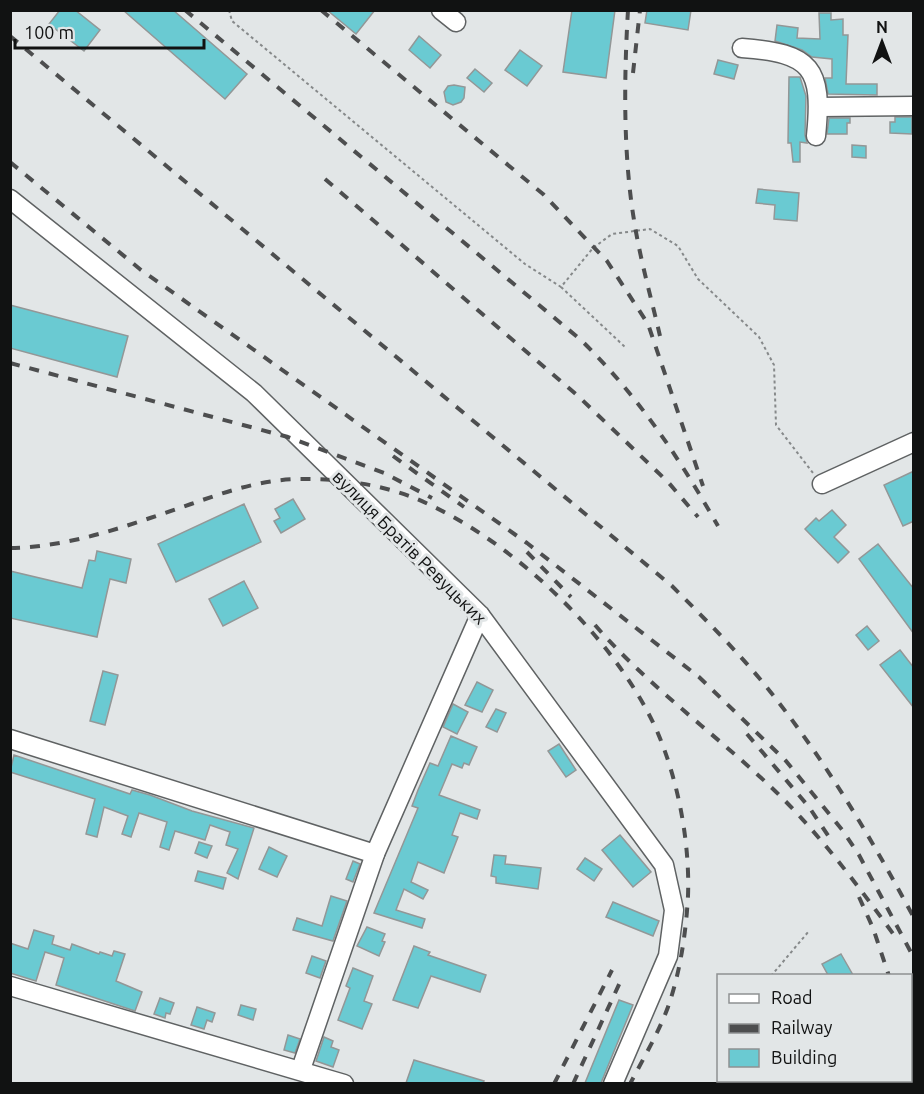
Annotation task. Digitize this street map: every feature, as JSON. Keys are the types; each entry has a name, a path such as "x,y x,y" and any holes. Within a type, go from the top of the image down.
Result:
{"street":[{"path":"441,10 456,22"},
{"path":"742,48 785,55 805,63 814,73 819,106 816,136"},
{"path":"819,106 914,106"},
{"name":"вулиця Братів Ревуцьких","path":"10,198 254,393 480,615 664,865 674,910 669,956 613,1083"},
{"path":"822,484 914,442"},
{"path":"302,1069 375,854 480,615"},
{"path":"10,740 375,854"},
{"path":"10,986 344,1083"}],"path":[{"path":"229,10 232,21 525,264 561,286 625,347"},
{"path":"561,286 593,248 612,234 650,229 678,246 698,279 759,337 774,365 776,425 795,453 822,484"},
{"path":"772,974 809,930"}],"building":[{"path":"60,10 75,10 100,30 84,51 49,24"},
{"path":"123,10 173,10 247,74 225,99"},
{"path":"327,10 375,10 356,34"},
{"path":"572,10 615,10 606,78 563,72"},
{"path":"647,10 691,10 688,30 645,23"},
{"path":"819,13 831,13 831,20 843,19 843,35 848,35 846,84 877,84 877,95 828,94 825,78 832,78 832,59 812,57 802,50 775,41 777,25 798,28 797,38 820,39"},
{"path":"419,36 441,55 430,68 409,50"},
{"path":"520,50 542,66 527,86 505,70"},
{"path":"718,60 738,65 734,79 714,74"},
{"path":"475,69 492,83 484,92 467,78"},
{"path":"789,77 800,77 806,96 805,135 807,143 800,142 800,162 793,162 791,143 788,143"},
{"path":"448,86 465,87 464,98 453,105 446,102 444,92"},
{"path":"895,117 912,117 912,134 890,133 890,122 895,122"},
{"path":"829,118 850,118 850,123 847,123 847,134 827,134"},
{"path":"852,145 866,146 866,158 852,157"},
{"path":"758,189 799,193 797,221 774,219 775,205 756,203"},
{"path":"10,305 128,336 117,377 10,348"},
{"path":"914,471 914,521 903,526 884,485"},
{"path":"293,499 305,519 281,533 274,521 280,518 275,509"},
{"path":"244,504 261,542 176,582 158,544"},
{"path":"832,510 846,525 834,537 849,552 838,563 805,529 816,518 819,521"},
{"path":"878,544 914,589 914,634 859,559"},
{"path":"97,551 131,559 126,583 110,579 97,637 10,618 10,571 82,588 89,560 95,561"},
{"path":"244,581 258,608 223,626 209,599"},
{"path":"867,626 879,641 868,650 856,635"},
{"path":"900,650 914,668 914,708 880,665"},
{"path":"103,671 118,675 105,725 90,721"},
{"path":"477,682 493,690 482,712 465,705"},
{"path":"453,704 468,712 457,734 443,727"},
{"path":"496,709 506,713 497,732 486,727"},
{"path":"451,736 477,747 469,765 464,763 462,768 452,764 439,795 480,810 477,819 460,813 452,835 458,837 444,873 418,862 411,882 428,890 423,899 404,889 396,910 425,919 422,928 374,913 418,808 412,806 418,790 430,763 438,766"},
{"path":"559,744 576,770 566,777 548,751"},
{"path":"14,755 130,794 132,790 192,811 254,828 238,879 227,873 238,849 226,845 230,832 210,825 205,840 175,831 169,850 160,847 167,822 139,813 131,837 122,834 128,816 104,807 97,837 86,834 95,799 10,772"},
{"path":"620,835 651,872 633,887 602,850"},
{"path":"199,842 212,846 207,858 195,853"},
{"path":"269,847 287,856 277,877 259,869"},
{"path":"494,855 506,856 505,864 541,868 538,889 496,883 496,877 491,876"},
{"path":"585,858 602,869 594,881 577,869"},
{"path":"353,861 360,864 353,882 346,879"},
{"path":"198,871 226,878 223,889 195,881"},
{"path":"331,896 347,901 333,941 293,930 297,918 322,926"},
{"path":"613,902 659,921 653,936 606,917"},
{"path":"367,927 385,934 382,941 385,942 379,956 357,946"},
{"path":"34,930 54,936 52,944 70,950 72,944 99,954 100,952 112,956 114,951 125,954 116,981 142,992 135,1011 56,985 64,958 45,952 36,981 10,973 10,943 28,949"},
{"path":"414,946 430,952 428,955 486,975 480,992 431,976 418,1008 393,1000"},
{"path":"841,954 852,974 827,974 822,964"},
{"path":"312,956 326,961 320,978 306,973"},
{"path":"353,968 373,976 364,1001 372,1004 362,1029 338,1020 350,988 346,986"},
{"path":"160,998 174,1003 170,1014 166,1013 165,1018 154,1014"},
{"path":"619,1000 633,1005 601,1083 585,1083"},
{"path":"241,1005 256,1009 253,1020 238,1015"},
{"path":"197,1007 215,1013 212,1022 207,1020 204,1029 191,1025"},
{"path":"288,1035 300,1039 295,1053 284,1050"},
{"path":"324,1037 333,1041 331,1047 339,1050 333,1067 316,1061"},
{"path":"414,1060 484,1081 483,1083 406,1083"}],"railway":[{"path":"185,10 581,340 621,383 656,428 688,475 718,526"},
{"path":"321,10 543,194 607,261 648,324 703,486"},
{"path":"628,10 625,88 630,195 642,264 660,336"},
{"path":"633,73 640,10"},
{"path":"10,36 672,586 750,667 782,707 824,765 862,825 914,918"},
{"path":"10,162 141,270 527,543 699,677 786,761 843,831 859,855 914,958"},
{"path":"325,179 578,396 668,482 698,517"},
{"path":"10,363 288,437 384,473 432,498"},
{"path":"393,456 464,507"},
{"path":"10,548 57,544 102,533 247,486 291,479 320,479 377,487 417,499 453,517 523,565 587,627 615,661 657,731 677,791 685,833 688,875 682,953 668,1007 630,1084"},
{"path":"527,552 571,597"},
{"path":"595,625 636,668 789,805 836,858 894,935"},
{"path":"747,734 809,807 831,840"},
{"path":"859,897 873,928 888,974"},
{"path":"554,1084 612,970"},
{"path":"573,1084 622,978"},
{"path":"912,1044 914,1048"}]}
